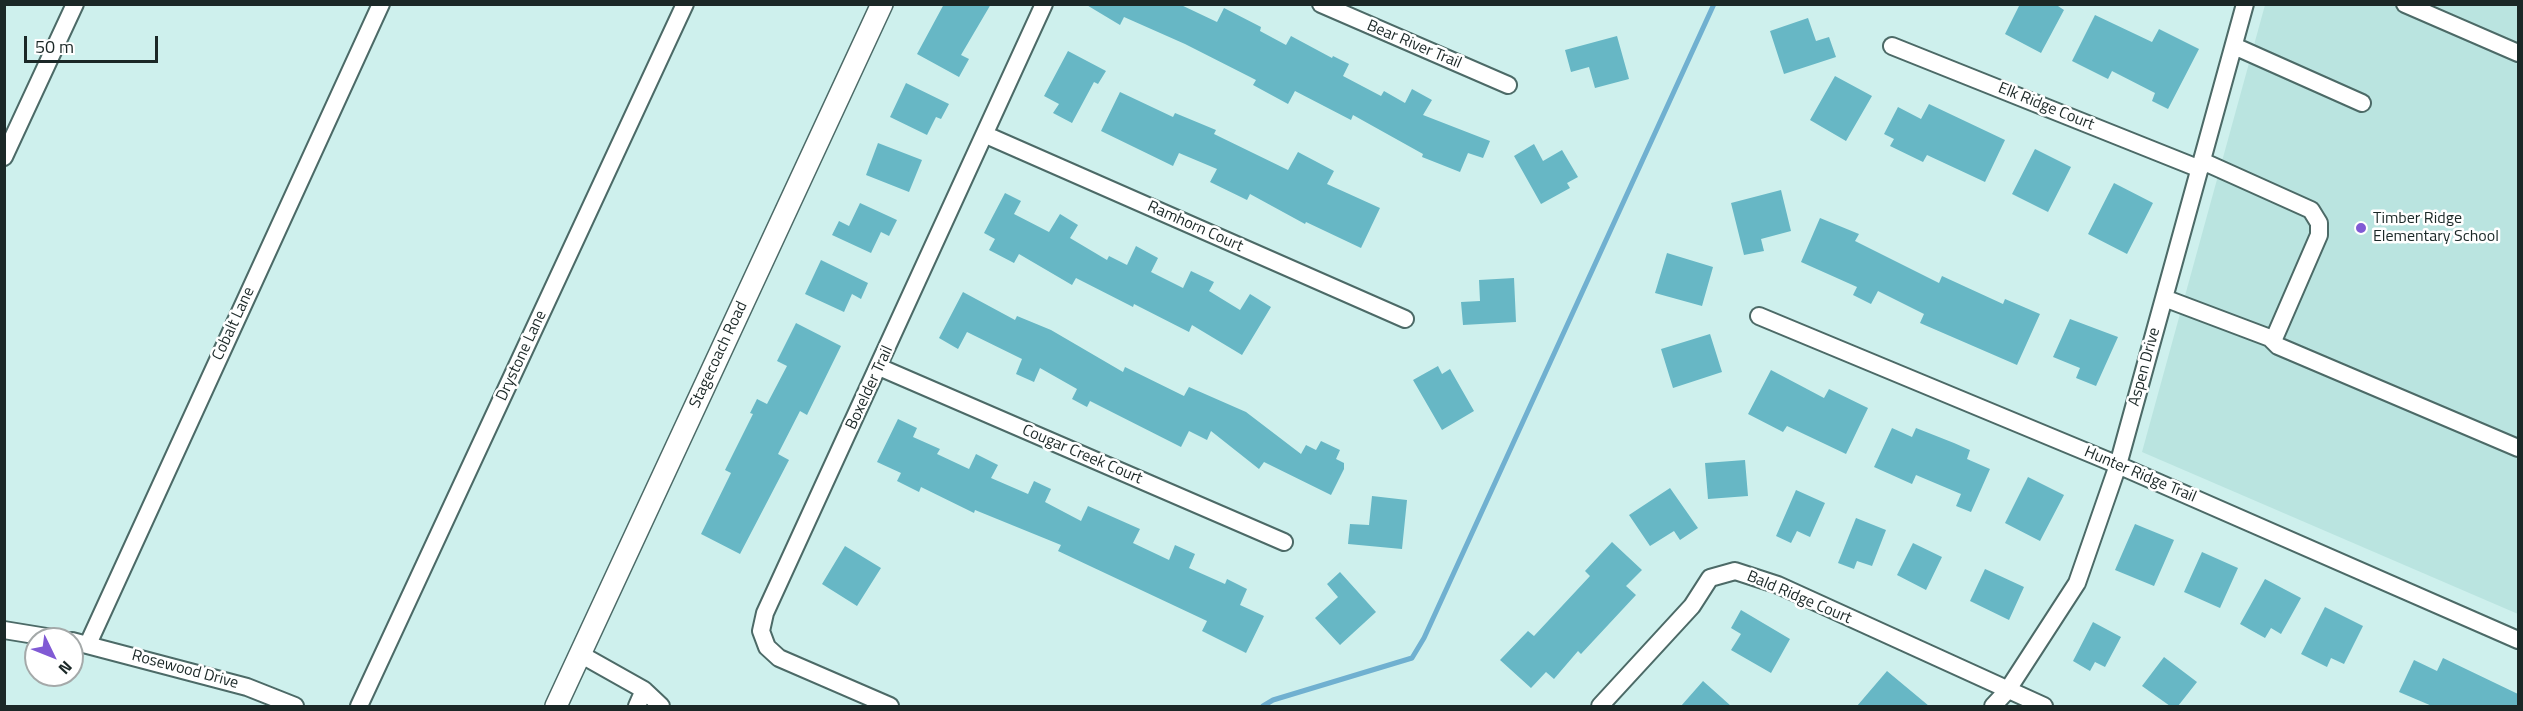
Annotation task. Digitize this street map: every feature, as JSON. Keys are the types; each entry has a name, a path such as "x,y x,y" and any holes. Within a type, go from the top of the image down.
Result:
{"main road":[{"name":"Stagecoach Road","path":"556,706 882,4"}],"street":[{"path":"4,157 75,4"},
{"name":"Cobalt Lane","path":"84,635 381,4"},
{"name":"Drystone Lane","path":"359,706 685,4"},
{"name":"Boxelder Trail","path":"890,706 779,658 767,647 761,631 765,613 986,135 1044,4"},
{"name":"Bear River Trail","path":"1321,4 1508,85"},
{"name":"Aspen Drive","path":"1993,706 2007,691 2077,583 2118,465 2245,4"},
{"path":"2405,4 2518,52"},
{"name":"Elk Ridge Court","path":"1892,46 2201,165 2311,210 2319,223 2319,235 2273,341"},
{"path":"2234,46 2362,103"},
{"name":"Ramhorn Court","path":"986,135 1405,319"},
{"path":"2164,298 2273,341 2278,346 2518,448"},
{"name":"Hunter Ridge Trail","path":"1759,316 2118,465 2518,640"},
{"name":"Cougar Creek Court","path":"879,367 1284,542"},
{"name":"Bald Ridge Court","path":"1600,706 1692,606 1710,578 1736,571 1778,585 2044,706"},
{"path":"4,630 24,633"},
{"name":"Rosewood Drive","path":"84,644 247,687 295,706"},
{"path":"580,654 644,690 661,706"},
{"path":"638,706 644,690"}],"shaded area":[{"name":"Timber Ridge Elementary School","path":"2265,5 2518,5 2518,614 2142,452"}],"building":[{"path":"944,4 991,4 961,55 969,59 959,77 917,54"},
{"path":"1085,4 1179,4 1217,22 1224,8 1261,27 1260,31 1286,45 1291,36 1332,58 1333,56 1349,64 1343,76 1381,96 1384,91 1405,103 1412,89 1432,100 1423,115 1490,141 1483,158 1468,153 1460,172 1422,157 1423,154 1353,115 1351,120 1295,91 1288,104 1253,85 1256,80 1185,44 1124,17 1120,25"},
{"path":"2020,4 2055,4 2064,10 2041,53 2005,34"},
{"path":"2095,15 2152,42 2159,29 2199,49 2168,109 2152,101 2155,93 2112,71 2108,79 2072,61"},
{"path":"1808,18 1816,41 1829,37 1836,57 1784,74 1770,31"},
{"path":"1617,36 1629,79 1595,88 1589,67 1571,72 1565,50"},
{"path":"1068,51 1106,71 1098,84 1094,82 1072,123 1053,113 1059,104 1044,96"},
{"path":"1835,76 1872,96 1846,141 1810,120"},
{"path":"906,83 949,104 941,119 936,117 927,135 890,117"},
{"path":"1120,92 1173,117 1175,113 1216,130 1214,134 1288,170 1298,152 1334,171 1327,184 1380,208 1361,248 1306,222 1305,224 1250,194 1247,200 1210,182 1217,169 1179,153 1173,166 1101,131"},
{"path":"1929,104 2005,140 1985,182 1927,155 1923,162 1890,146 1894,139 1884,134 1898,107 1921,119"},
{"path":"878,143 922,160 909,192 866,175"},
{"path":"1534,144 1543,161 1562,150 1578,177 1567,183 1570,188 1541,204 1514,156"},
{"path":"2035,149 2071,167 2048,212 2012,194"},
{"path":"2114,183 2153,203 2127,254 2088,234"},
{"path":"1781,190 1791,231 1761,239 1764,251 1744,255 1731,203"},
{"path":"1005,193 1021,201 1014,214 1049,232 1060,214 1078,225 1070,238 1107,260 1109,256 1127,265 1136,246 1158,258 1151,272 1183,288 1191,271 1214,282 1209,291 1240,310 1250,294 1271,307 1242,355 1192,325 1189,332 1076,278 1072,285 1019,254 1014,263 989,250 995,239 984,233"},
{"path":"860,203 897,220 889,236 881,232 871,253 832,235 839,221 849,226"},
{"path":"1820,218 1859,234 1855,241 1939,283 1942,276 2003,304 2005,299 2040,314 2017,365 1920,323 1924,314 1878,291 1871,304 1853,295 1857,287 1801,262"},
{"path":"1667,253 1713,267 1702,306 1655,293"},
{"path":"821,260 868,283 861,299 852,294 844,312 805,294"},
{"path":"1514,278 1516,322 1463,325 1461,302 1480,301 1479,280"},
{"path":"963,292 1015,320 1017,316 1051,330 1123,372 1125,367 1184,396 1189,387 1246,412 1301,454 1306,445 1316,450 1321,441 1340,450 1336,459 1344,463 1344,469 1331,495 1264,462 1259,469 1211,431 1207,440 1189,431 1181,447 1090,401 1087,407 1072,399 1077,389 1040,368 1034,382 1016,374 1022,359 967,332 958,349 939,338"},
{"path":"2070,319 2118,337 2096,386 2076,378 2080,368 2053,357"},
{"path":"796,323 841,346 807,415 800,411 778,454 789,460 740,554 701,534 731,473 725,470 753,414 750,413 757,399 767,404 787,366 777,361"},
{"path":"1710,334 1722,372 1673,388 1661,349"},
{"path":"1438,366 1442,374 1450,369 1474,411 1442,430 1413,380"},
{"path":"1771,370 1824,398 1829,389 1868,408 1846,454 1787,426 1783,432 1748,414"},
{"path":"898,419 917,428 913,437 940,449 937,454 969,469 976,454 998,465 991,478 1028,494 1034,481 1051,489 1045,502 1081,521 1088,506 1140,529 1133,543 1169,560 1175,545 1195,554 1189,568 1225,584 1227,579 1247,589 1240,605 1264,616 1246,653 1202,631 1207,621 1058,551 1061,545 975,510 974,513 921,487 919,492 897,481 901,473 877,462"},
{"path":"1892,428 1912,437 1916,428 1954,443 1970,450 1967,459 1990,469 1971,512 1956,506 1961,494 1916,475 1912,484 1874,467"},
{"path":"1745,460 1748,496 1708,499 1705,463"},
{"path":"2028,477 2064,495 2040,541 2005,523"},
{"path":"1670,488 1698,528 1680,540 1674,531 1650,546 1629,515"},
{"path":"1796,490 1825,503 1810,537 1797,531 1791,543 1776,536"},
{"path":"1372,496 1407,500 1402,549 1348,544 1350,524 1369,525"},
{"path":"1856,518 1886,530 1872,566 1857,561 1854,569 1838,563"},
{"path":"2135,524 2174,540 2154,586 2115,570"},
{"path":"1612,542 1642,570 1626,586 1636,595 1581,654 1578,651 1554,679 1546,672 1531,688 1500,660 1528,631 1534,636 1590,576 1585,571"},
{"path":"1913,543 1942,557 1926,590 1897,575"},
{"path":"845,546 881,568 857,606 822,584"},
{"path":"2202,552 2238,568 2220,608 2184,592"},
{"path":"1985,569 2024,587 2009,620 1970,601"},
{"path":"1340,572 1376,612 1340,645 1315,618 1338,597 1327,584"},
{"path":"2265,579 2301,598 2281,634 2271,628 2265,638 2240,624"},
{"path":"2325,607 2363,626 2344,664 2331,658 2327,667 2301,654"},
{"path":"1741,610 1790,639 1771,673 1731,650 1741,634 1731,628"},
{"path":"2093,622 2121,637 2105,667 2095,662 2090,671 2073,661"},
{"path":"2164,657 2197,682 2178,706 2170,706 2142,686"},
{"path":"2443,658 2518,694 2518,706 2432,706 2399,692 2414,660 2437,671"},
{"path":"1887,671 1929,706 1857,706"},
{"path":"1703,681 1731,706 1681,706"}],"waterway":[{"path":"1263,706 1273,700 1412,658 1424,638 1714,4"}],"place":[{"name":"Timber Ridge Elementary School","path":"2361,228"}]}
